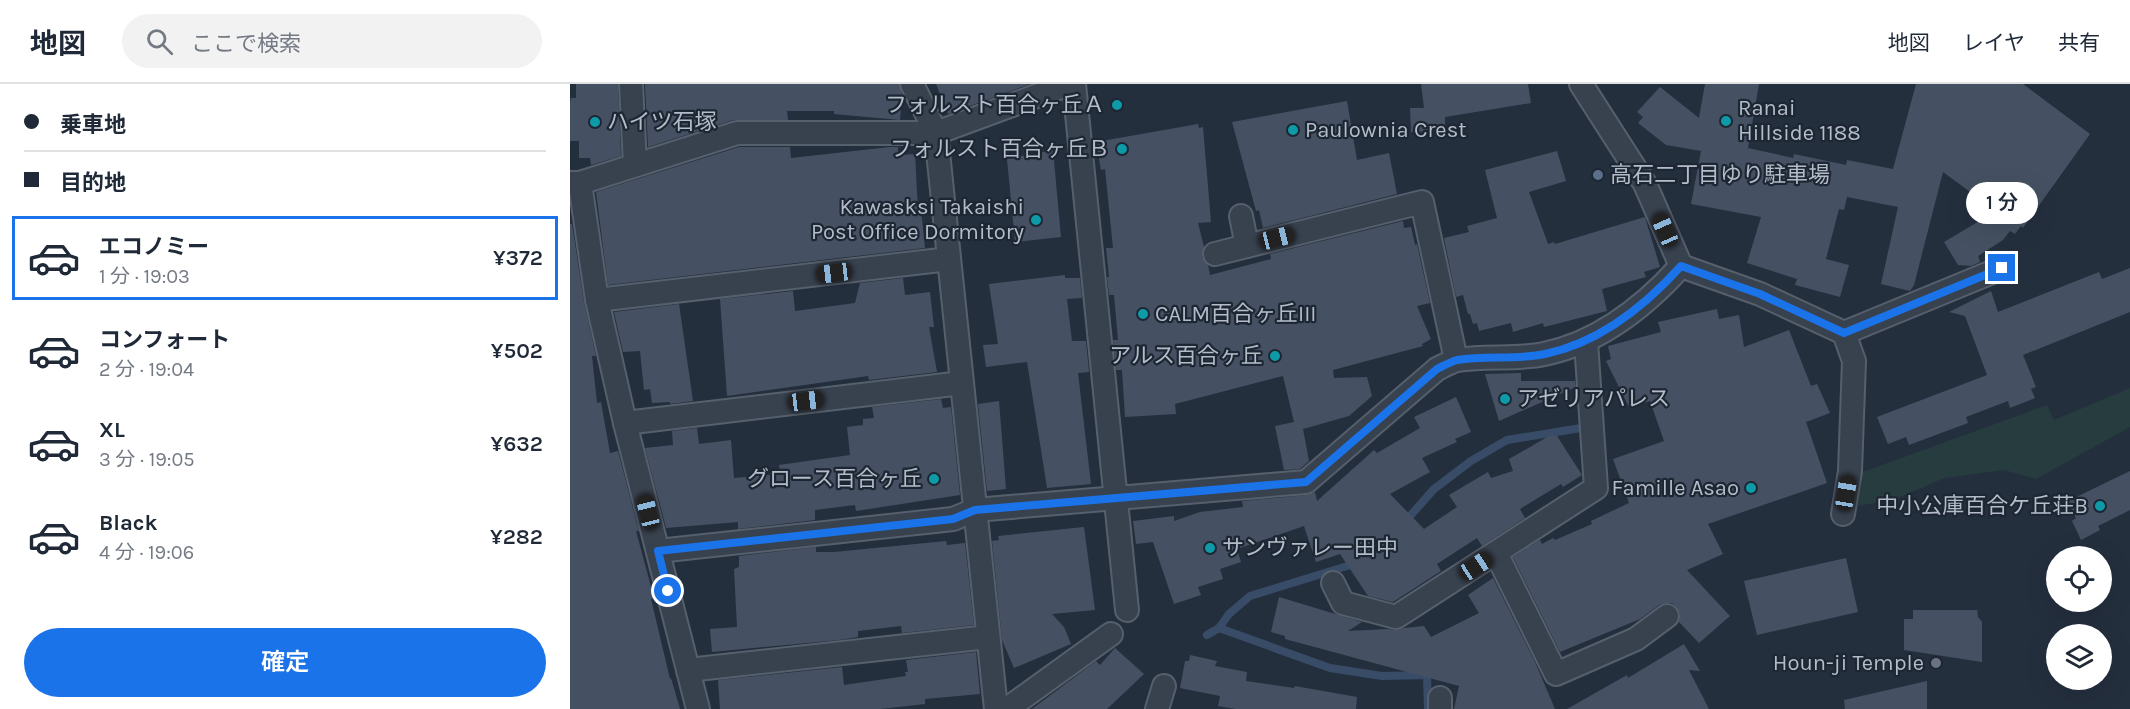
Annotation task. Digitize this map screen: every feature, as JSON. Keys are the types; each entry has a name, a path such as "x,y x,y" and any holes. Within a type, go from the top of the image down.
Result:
{"street":[{"path":"631,84 635,165"},
{"path":"912,84 936,133 996,709"},
{"path":"698,709 597,300 575,183 736,133 936,133 1069,84"},
{"path":"1074,84 1127,610"},
{"path":"1581,84 1645,184 1681,266 1760,294 1844,333 1854,361 1850,471 1843,514"},
{"path":"1215,254 1422,202 1456,360"},
{"path":"1240,216 1248,246"},
{"path":"597,300 949,260"},
{"path":"658,551 953,519 975,510 1306,482 1437,369 1456,360 1544,355 1586,342 1621,320 1662,287 1681,266"},
{"path":"1844,333 2002,268"},
{"path":"1333,583 1343,603 1396,617 1596,488 1586,342"},
{"path":"626,423 962,383"},
{"path":"1496,553 1556,674 1636,639 1667,616"},
{"path":"1007,709 1111,634"},
{"path":"688,670 988,637"},
{"path":"1157,709 1164,686"}],"green space":[{"path":"2130,388 2130,427 2036,479 2004,470 1945,478 1895,499 1853,507 1858,496 1860,473 2047,405 2054,420"}],"building":[{"name":"ハイツ石塚","path":"576,84 618,84 621,156 591,165 590,158 579,158 579,141 570,141 570,103 571,98 576,98"},
{"path":"645,84 899,84 902,94 900,120 834,114 834,111 787,111 788,120 733,120 648,147"},
{"path":"936,84 1030,84 948,114"},
{"path":"1421,84 1528,84 1531,103 1445,117 1445,131 1411,132 1410,108 1424,108"},
{"path":"1705,84 1759,84 1748,148 1793,158 1794,154 1846,165 1847,160 1893,169 1916,84 2023,84 2090,134 2023,228 2021,226 2015,234 2010,231 2003,240 1978,256 1980,262 1971,266 1958,265 1944,242 1996,211 1943,172 1914,285 1910,291 1881,284 1898,207 1847,197 1844,210 1839,209 1826,259 1849,265 1840,297 1795,285 1797,279 1747,263 1761,217 1691,204 1701,151 1666,145 1638,123 1643,117 1637,112 1660,87 1699,118"},
{"path":"1347,101 1357,160 1389,153 1397,194 1263,228 1259,210 1256,211 1232,122"},
{"path":"1198,124 1199,128 1203,127 1211,222 1198,223 1204,247 1202,257 1208,265 1210,275 1271,259 1270,254 1403,221 1404,228 1411,227 1415,245 1417,244 1430,303 1417,306 1431,339 1422,344 1423,346 1333,370 1334,378 1367,377 1372,396 1349,416 1303,429 1309,461 1300,469 1284,470 1275,426 1294,422 1283,376 1175,404 1176,414 1125,417 1122,370 1116,370 1113,340 1118,340 1114,295 1109,295 1107,277 1109,277 1106,248 1113,248 1105,169 1101,170 1096,142"},
{"path":"739,147 790,147 791,158 890,147 898,147 898,155 915,154 918,210 921,210 925,248 608,285 596,192"},
{"path":"1053,150 1061,237 1015,242 1007,159"},
{"path":"1557,151 1566,181 1529,192 1548,244 1554,242 1555,244 1645,217 1660,267 1644,272 1646,277 1602,289 1607,311 1544,327 1543,323 1513,332 1511,323 1479,331 1477,323 1473,324 1468,314 1463,295 1456,297 1444,238 1469,232 1467,226 1497,218 1485,170"},
{"path":"570,224 572,224 584,302 596,356 592,356 597,403 601,402 610,453 618,451 639,531 636,531 654,598 651,599 670,679 680,709 570,709"},
{"path":"2130,268 2130,312 2023,355 2036,387 2031,389 2035,398 2010,408 2008,401 1966,417 1968,423 1909,445 1906,437 1888,444 1877,417 1987,375 1965,316 1949,312 1991,291 1998,312 2099,272 2102,279"},
{"path":"1065,275 1065,278 1080,278 1082,298 1067,299 1072,341 1086,341 1089,372 1078,373 1091,484 1047,488 1027,362 986,367 983,345 998,344 989,284"},
{"path":"903,278 905,295 930,292 934,327 929,327 937,372 869,380 868,376 727,396 720,299 793,291 795,311 855,303 860,283"},
{"path":"679,304 693,401 670,404 670,402 652,403 650,389 644,390 640,351 623,352 614,312"},
{"path":"1717,309 1719,319 1739,315 1744,347 1789,330 1811,386 1817,384 1830,413 1806,422 1827,483 1708,524 1723,554 1687,570 1730,616 1699,643 1679,622 1680,614 1677,608 1672,603 1666,603 1659,605 1640,619 1560,652 1513,557 1540,540 1542,544 1553,538 1555,540 1592,524 1591,521 1629,503 1613,459 1664,441 1650,401 1629,407 1606,361 1611,359 1608,346 1661,332 1658,322"},
{"path":"1521,373 1521,381 1575,381 1576,387 1499,421 1485,374"},
{"path":"1456,397 1471,432 1455,439 1457,442 1422,458 1430,472 1390,494 1424,529 1457,507 1449,495 1488,472 1491,478 1513,471 1509,459 1549,436 1557,436 1582,475 1563,487 1561,484 1520,509 1525,518 1482,546 1477,538 1437,564 1441,571 1393,602 1368,596 1340,554 1316,562 1304,526 1237,549 1241,562 1220,569 1223,579 1198,587 1201,595 1174,604 1153,542 1136,544 1133,521 1174,516 1174,521 1200,512 1243,507 1242,501 1307,495 1315,492 1317,501 1374,450 1377,453 1420,428 1414,417"},
{"path":"941,399 943,408 951,407 960,495 856,511 855,505 815,510 815,520 738,529 738,522 666,528 645,448 673,445 672,431 697,428 699,444 731,440 734,478 780,474 779,465 850,455 847,427 863,425 863,419 874,418 872,407"},
{"path":"999,401 1006,489 987,491 978,404"},
{"name":"中小公庫百合ケ丘荘B","path":"2130,471 2130,510 2098,526 2100,530 2081,540 2072,521 2076,518 2068,501"},
{"path":"1084,527 1095,610 1052,614 1064,627 1071,644 1014,668 1002,640 992,541 999,540 998,536"},
{"path":"946,541 947,545 965,543 974,625 902,633 901,626 858,631 858,637 839,640 712,652 710,629 737,627 734,569 739,567 739,556 816,547 816,552 834,552"},
{"path":"1846,558 1858,612 1757,635 1744,581"},
{"path":"1493,578 1535,662 1555,709 1454,709 1459,686 1285,639 1285,636 1271,632 1279,597 1362,622 1348,631 1398,630 1424,626 1431,637 1479,613 1468,595"},
{"name":"Houn-ji Temple","path":"1913,610 1977,610 1982,622 1982,662 1904,650 1904,619 1913,619"},
{"path":"1684,644 1700,671 1689,670 1709,709 1567,709 1627,675 1628,678"},
{"path":"1115,648 1144,674 1107,709 1032,709 1096,661 1100,665"},
{"path":"976,652 980,694 925,699 925,704 880,709 720,709 718,680 842,667 844,685 906,676 905,672 908,672 906,660"},
{"path":"1190,655 1217,661 1215,666 1247,672 1246,681 1294,688 1295,686 1357,697 1356,709 1236,709 1218,706 1220,696 1180,688 1185,661 1189,661"},
{"path":"1927,681 1927,709 1845,709 1844,700"}],"waterway":[{"path":"1403,524 1434,489 1471,461 1507,440 1581,428"},
{"path":"1207,635 1219,628 1229,614 1250,596 1357,563"},
{"path":"1219,628 1330,668 1382,676 1427,675 1428,709"}],"place":[{"name":"フォルスト百合ヶ丘Ａ","path":"1117,105"},
{"name":"Ranai Hillside 1188","path":"1726,121"},
{"name":"ハイツ石塚","path":"595,122"},
{"name":"Paulownia Crest","path":"1293,130"},
{"name":"フォルスト百合ヶ丘Ｂ","path":"1122,149"},
{"name":"高石二丁目ゆり駐車場","path":"1598,175"},
{"name":"Kawasksi Takaishi Post Office Dormitory","path":"1036,220"},
{"name":"CALM百合ヶ丘III","path":"1143,314"},
{"name":"アルス百合ヶ丘","path":"1275,356"},
{"name":"アゼリアパレス","path":"1505,399"},
{"name":"グロース百合ヶ丘","path":"934,479"},
{"name":"Famille Asao","path":"1751,488"},
{"name":"中小公庫百合ケ丘荘B","path":"2100,506"},
{"name":"サンヴァレー田中","path":"1210,548"},
{"name":"Houn-ji Temple","path":"1936,663"}],"route":[{"path":"668,591 658,551 953,519 975,510 1306,482 1437,369 1456,360 1544,355 1586,342 1621,320 1662,287 1681,266 1760,294 1844,333 2002,268"}]}
